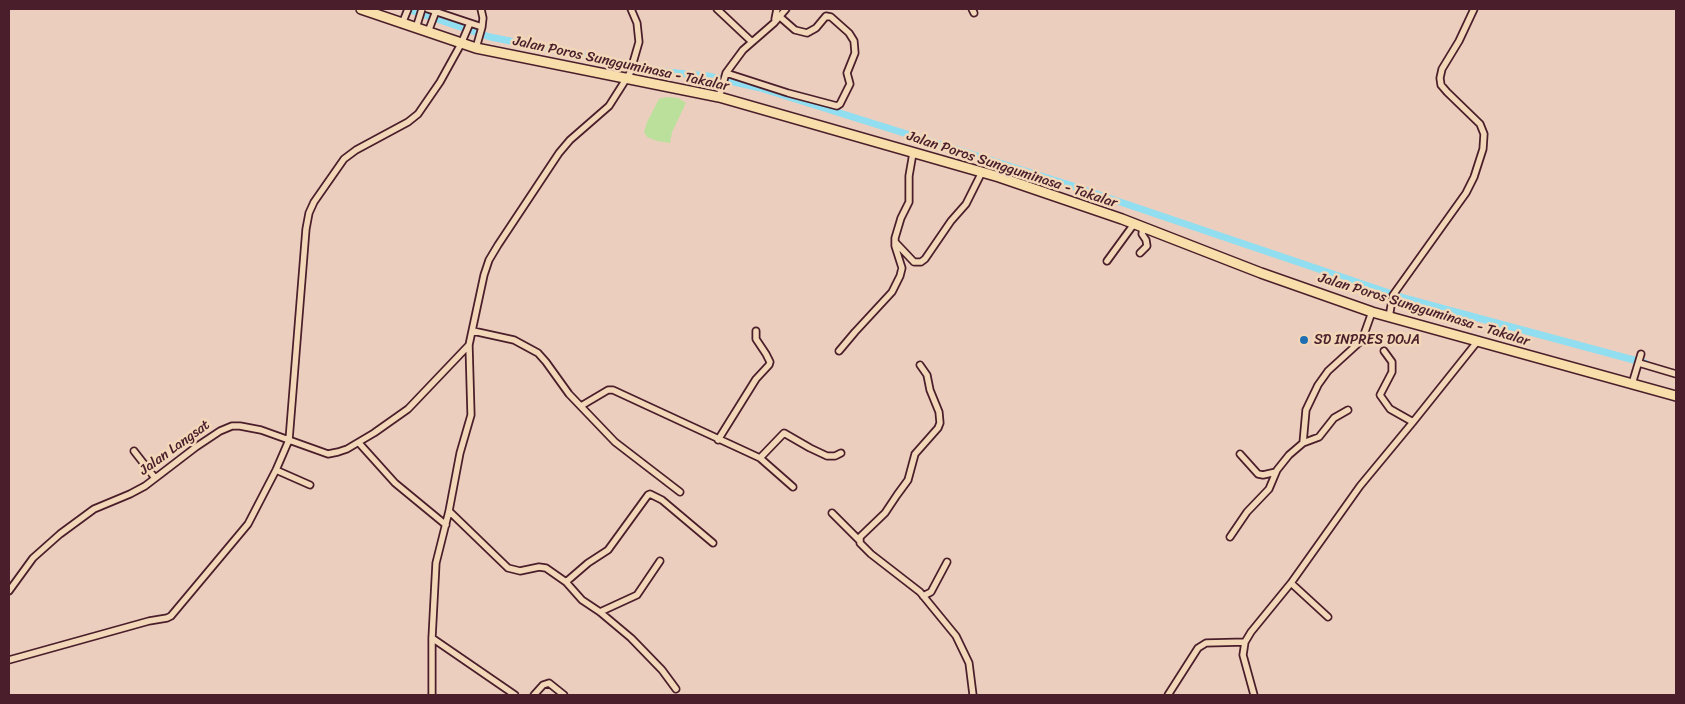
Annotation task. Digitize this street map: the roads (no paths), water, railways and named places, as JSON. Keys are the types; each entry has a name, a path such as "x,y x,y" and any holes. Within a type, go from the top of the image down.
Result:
{"highway":[{"name":"Jalan Poros Sungguminasa - Takalar","path":"361,9 417,24 477,45 720,93 1054,195 1279,280 1372,312 1389,313 1476,342 1676,396"}],"street":[{"path":"404,21 408,9"},
{"path":"417,24 424,9 482,28"},
{"path":"477,45 482,28 483,18 481,9"},
{"path":"432,695 432,638 436,563 446,525 460,453 471,415 469,344 484,275 489,260 498,245 564,146 609,106 628,76 639,42 639,30 632,9"},
{"path":"717,9 751,41"},
{"path":"777,9 777,19"},
{"path":"720,93 726,75 743,50 786,9"},
{"path":"1389,313 1394,295 1466,192 1474,177 1483,148 1484,134 1480,124 1447,92 1441,85 1440,78 1442,69 1459,42 1474,9"},
{"path":"429,28 435,12"},
{"path":"726,75 837,106 840,104 850,84 847,72 855,53 854,41 849,33 832,17 826,16 816,28 807,32 795,30 777,19"},
{"path":"9,660 171,616 248,524 289,440 306,229 309,213 314,202 344,159 356,150 408,122 418,114 440,82 469,25"},
{"path":"839,351 897,284 902,268 895,242 896,231 909,202 908,176 913,152"},
{"path":"895,242 914,262 921,262 925,259 951,221 966,204 982,172"},
{"path":"1107,261 1134,224"},
{"path":"1140,253 1147,246 1142,234 1143,228"},
{"path":"1303,443 1306,410 1318,385 1328,371 1362,340 1372,312"},
{"path":"473,331 514,340 538,353 569,394 622,448 680,492"},
{"path":"718,440 756,379 769,365 770,362 756,338 756,332"},
{"path":"1254,695 1243,655 1251,632 1291,583 1360,486 1476,342"},
{"name":"Jalan Langsat","path":"9,591 33,558 60,534 94,509 130,494 155,478 212,436 232,426 261,430 328,454 347,449 408,408 469,344"},
{"path":"1384,351 1392,362 1392,372 1380,395 1390,409 1413,422"},
{"path":"1632,384 1641,354"},
{"path":"1639,363 1676,374"},
{"path":"859,540 885,513 908,480 915,454 935,434 940,423 939,412 930,390 926,372 920,365"},
{"path":"582,406 608,390 613,390 760,458 793,487"},
{"path":"1230,537 1248,512 1269,489 1276,472 1289,454 1303,443 1319,437 1334,418 1348,410"},
{"path":"760,458 785,433 827,456 835,456 841,453"},
{"path":"358,443 394,483 446,525"},
{"path":"134,451 155,478"},
{"path":"1240,454 1258,474 1263,475 1276,472"},
{"path":"276,470 310,485"},
{"path":"566,582 588,562 604,554 650,494 662,500 712,543"},
{"path":"449,511 508,568 520,571 539,567 546,568 566,582 582,600 600,612 651,658 676,689"},
{"path":"832,513 859,540 861,546 923,596 956,636 969,663 974,695"},
{"path":"600,612 637,595 660,560"},
{"path":"923,596 931,592 947,562"},
{"path":"1291,583 1328,617"},
{"path":"432,638 515,695"},
{"path":"1168,695 1198,648 1206,643 1246,642"},
{"path":"534,695 543,685 549,683 564,695"}],"waterway":[{"path":"407,9 490,37 667,72 708,76 760,88 1070,185 1404,298 1645,363"}],"place":[{"name":"SD INPRES DOJA","path":"1304,340"}]}
